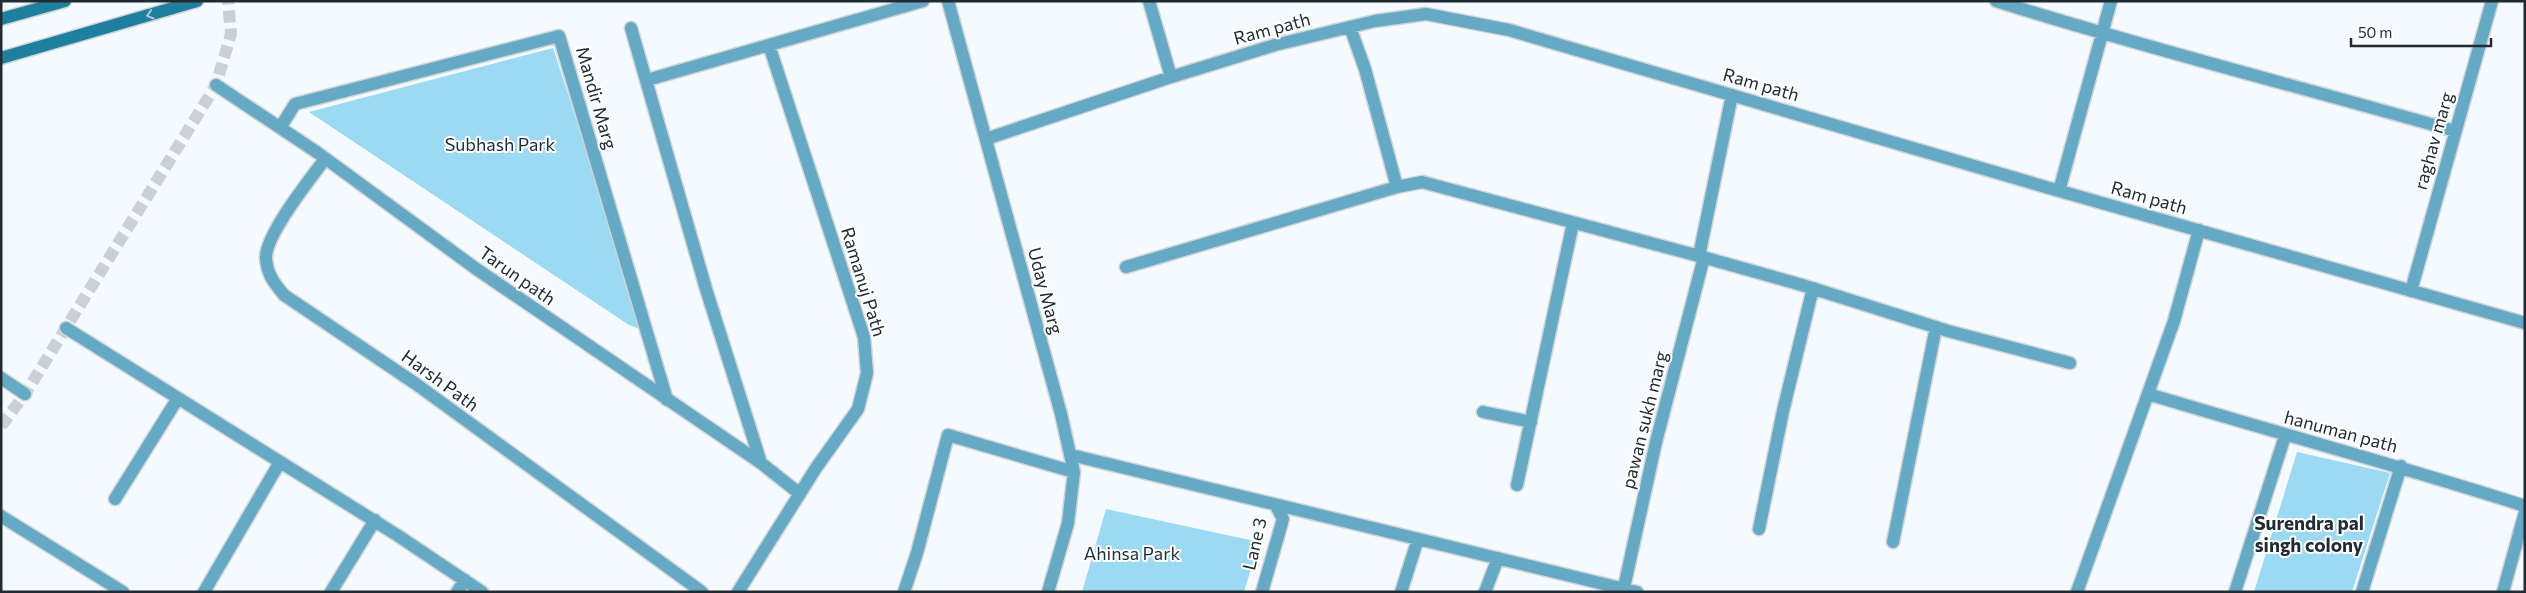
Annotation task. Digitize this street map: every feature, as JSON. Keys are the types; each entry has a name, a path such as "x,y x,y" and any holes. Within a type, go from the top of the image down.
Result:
{"street":[{"path":"1,19 65,1"},
{"path":"1,58 197,1"},
{"path":"647,80 923,1"},
{"name":"Uday Marg","path":"948,1 1074,472 1068,523 1048,592"},
{"path":"1149,1 1171,77"},
{"path":"1996,1 2102,34 2339,98 2455,132"},
{"path":"2059,190 2111,1"},
{"name":"raghav marg","path":"2411,291 2492,1"},
{"name":"Ram path","path":"986,139 1171,77 1275,45 1428,8 2525,323"},
{"path":"631,28 706,289 761,464"},
{"path":"1350,28 1365,70 1397,187"},
{"name":"Mandir Marg","path":"280,128 295,104 559,36 667,400"},
{"name":"Ramanuj Path","path":"738,592 800,494 858,409 867,373 864,337 769,45"},
{"name":"Tarun path","path":"216,84 325,159 475,268 761,464 800,494"},
{"name":"pawan sukh marg","path":"1623,590 1656,442 1701,256 1732,95"},
{"name":"Harsh Path","path":"325,159 273,234 266,255 270,278 284,295 416,384 702,592"},
{"path":"1126,268 1397,187 1422,182 1701,256 1813,288 1936,327 2070,363"},
{"path":"1517,485 1573,223"},
{"path":"2077,592 2174,321 2199,230"},
{"path":"1759,529 1783,410 1813,288"},
{"path":"1893,542 1936,327"},
{"path":"66,328 374,520 482,592"},
{"path":"1,378 25,394"},
{"name":"hanuman path","path":"2148,394 2285,436 2401,466 2525,506"},
{"path":"115,499 178,398"},
{"path":"1483,412 1531,422"},
{"path":"904,592 917,553 948,435 1074,472"},
{"path":"2235,592 2285,436"},
{"path":"1071,455 1637,592"},
{"path":"204,592 280,462"},
{"path":"2362,592 2401,466"},
{"name":"Lane 3","path":"1262,592 1283,519 1276,506"},
{"path":"2503,592 2525,512"},
{"path":"1,516 123,592"},
{"path":"331,592 374,520"},
{"path":"1401,592 1418,539"},
{"path":"1485,592 1498,558"},
{"path":"457,592 465,580"}],"green space":[{"name":"Subhash Park","path":"553,48 645,331 629,325 309,112"},
{"path":"2297,452 2390,473 2352,592 2254,592"},
{"name":"Ahinsa Park","path":"1106,509 1259,542 1244,592 1082,592"}],"tunnel":[{"path":"1,426 25,394 216,85 231,34 228,1"}],"district":[{"name":"Surendra pal singh colony","path":"2309,534"}]}
